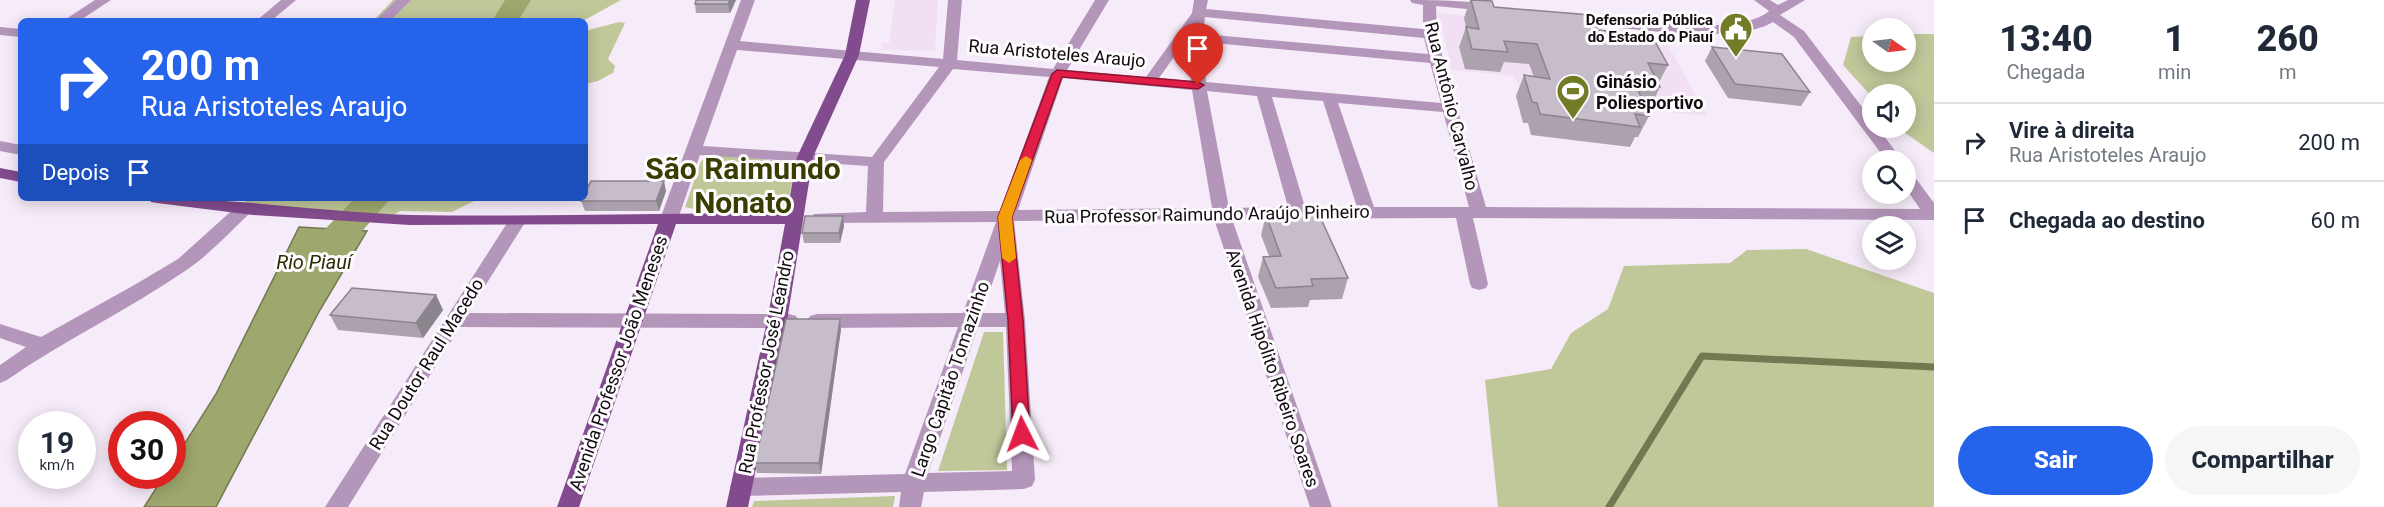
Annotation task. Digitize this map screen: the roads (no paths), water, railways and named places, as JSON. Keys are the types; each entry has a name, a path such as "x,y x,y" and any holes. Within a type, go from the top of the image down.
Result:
{"main road":[{"name":"Rua Professor José Leandro","path":"739,497 777,321 805,157 852,55 863,0"},
{"path":"0,172 18,176"},
{"name":"Rua Professor Raimundo Araújo Pinheiro","path":"215,201 244,209 264,211 410,220 794,218"},
{"name":"Avenida Professor João Meneses","path":"568,507 669,219"}],"street":[{"path":"75,18 104,0"},
{"path":"266,18 290,0"},
{"path":"385,18 404,0"},
{"path":"669,219 748,0"},
{"path":"874,218 876,162 950,63 955,0"},
{"name":"Largo Capitão Tomazinho","path":"910,507 914,482 1057,74 1102,0"},
{"path":"1761,0 1799,34 1886,150"},
{"path":"1562,17 1665,28 1710,30 1746,27 1766,21 1798,0"},
{"path":"1424,1 1505,11"},
{"name":"Rua Antônio Carvalho","path":"1424,1 1471,212 1479,284"},
{"path":"1150,81 1199,9 1430,34"},
{"name":"Avenida Hipólito Ribeiro Soares","path":"1199,9 1196,37 1198,85 1221,213 1320,507"},
{"path":"0,31 18,33"},
{"path":"1196,37 1436,59"},
{"name":"Rua Aristoteles Araujo","path":"733,45 1449,108"},
{"path":"1263,92 1298,213"},
{"path":"1329,97 1367,212"},
{"path":"0,146 18,149"},
{"path":"693,150 876,162"},
{"path":"1916,190 1934,214"},
{"path":"0,375 43,345 143,289 184,263 244,209"},
{"name":"Rua Professor Raimundo Araújo Pinheiro","path":"794,218 1367,212 1934,214"},
{"path":"739,497 914,482 1024,480 1015,320 1005,217"},
{"name":"Rua Doutor Raul Macedo","path":"336,507 517,221"},
{"path":"455,320 1015,320"},
{"path":"0,331 43,345"}],"water":[{"name":"Rio Piauí","path":"299,227 367,231 320,310 216,507 144,507 156,489 186,489 186,441 216,394"}],"waterway":[{"name":"Rio Piauí","path":"507,18 518,0"},
{"name":"Rio Piauí","path":"314,268 319,257 371,201"},
{"path":"1609,507 1702,356 1934,367"}],"place":[{"name":"Defensoria Pública do Estado do Piauí","path":"1736,58"},
{"name":"Ginásio Poliesportivo","path":"1573,120"}],"district":[{"name":"São Raimundo Nonato","path":"743,185"}]}
